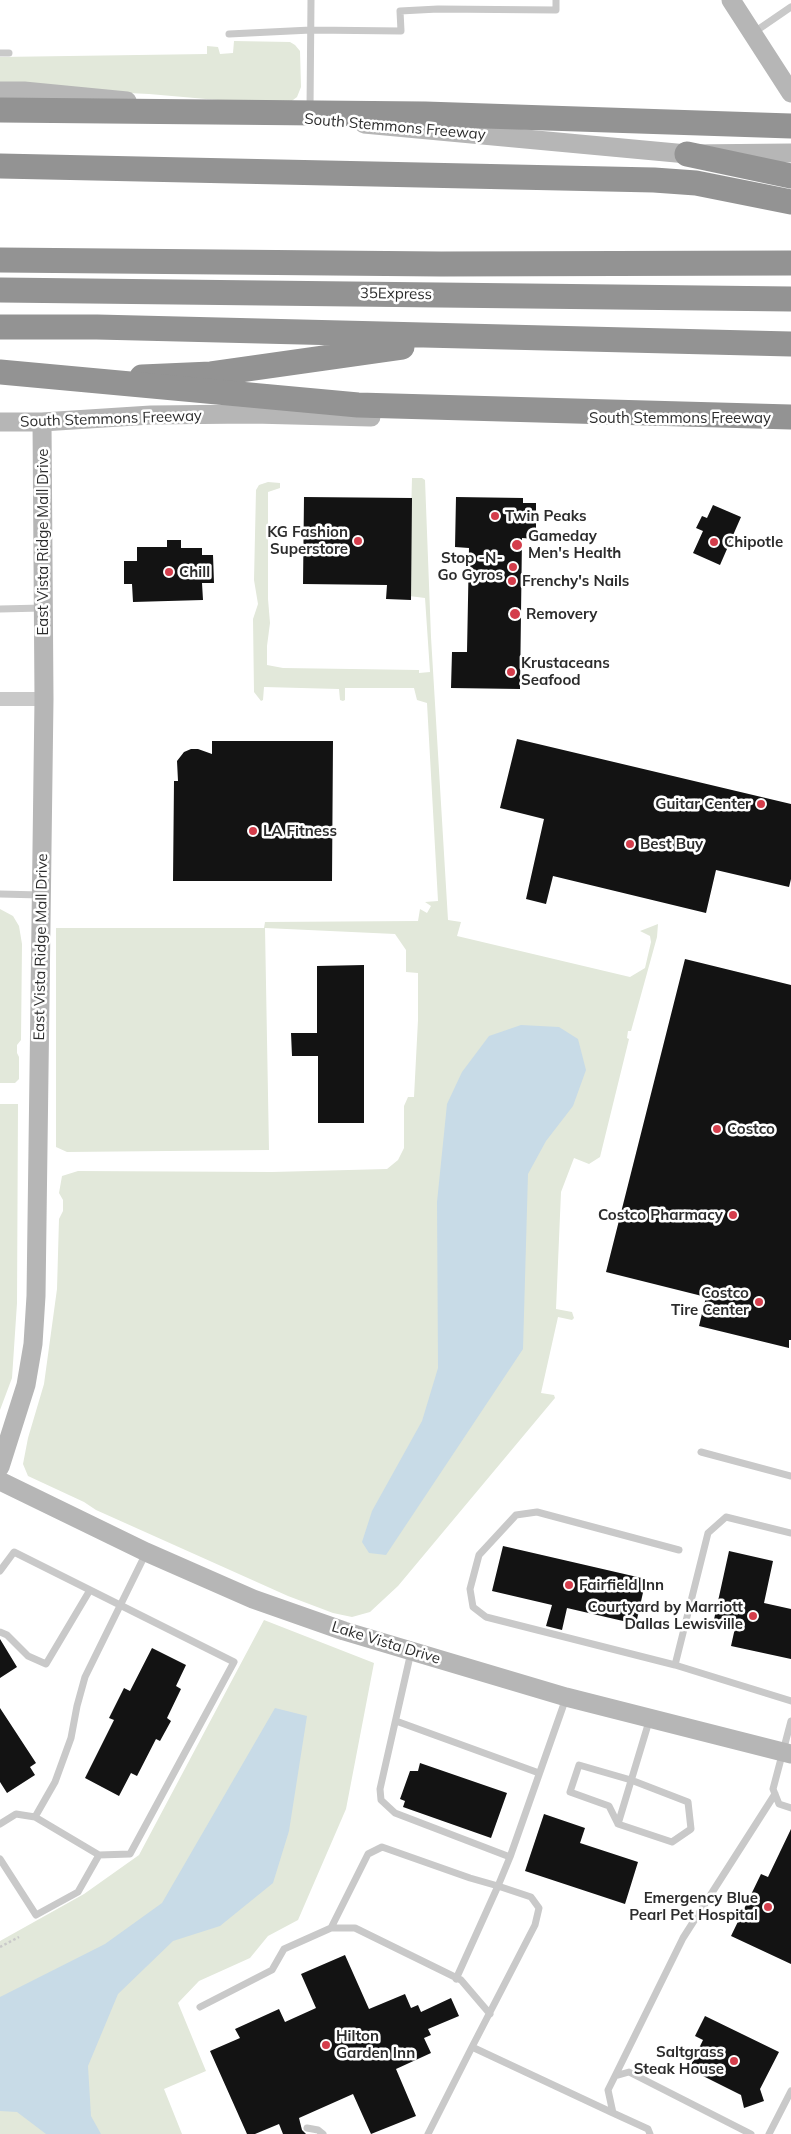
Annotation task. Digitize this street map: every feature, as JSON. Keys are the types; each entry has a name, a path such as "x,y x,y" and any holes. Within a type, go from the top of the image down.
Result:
{"highway":[{"path":"0,110 425,114 791,126"},
{"path":"687,154 791,176"},
{"path":"0,166 654,180 696,183 791,202"},
{"path":"0,260 441,264 791,263"},
{"name":"35Express","path":"0,290 791,299"},
{"path":"0,327 97,327 791,344"},
{"path":"0,384 211,374 474,336"},
{"path":"0,372 358,405 791,418"}],"main road":[{"path":"731,0 791,93"},
{"name":"South Stemmons Freeway","path":"0,92 24,91 687,154 791,153"},
{"name":"South Stemmons Freeway","path":"0,422 42,422 151,415 253,414 401,418 791,418"},
{"name":"East Vista Ridge Mall Drive","path":"0,1467 26,1385 33,1344 36,1296 44,699 42,422"},
{"name":"Lake Vista Drive","path":"0,1481 146,1552 253,1599 344,1632 566,1697 787,1753"}],"street":[{"path":"0,699 44,699"}],"lane":[{"path":"310,119 311,0"},
{"path":"229,34 311,30 401,31 400,11 438,9 556,10 556,0"},
{"path":"752,33 791,7"},
{"path":"0,53 9,53"},
{"path":"0,609 44,608"},
{"path":"0,894 42,895"},
{"path":"701,1452 791,1476"},
{"path":"679,1550 537,1512 516,1516 479,1555 470,1590 473,1607 486,1617 675,1665 791,1701"},
{"path":"675,1665 708,1533 726,1517 791,1533"},
{"path":"0,1571 14,1552 234,1662 130,1854 100,1855 34,1817 16,1814 0,1824"},
{"path":"34,1817 55,1782 70,1738 76,1706 85,1677 146,1552"},
{"path":"0,1632 7,1635 28,1656 46,1664 90,1590"},
{"path":"411,1651 380,1789 381,1800 394,1813 510,1856"},
{"path":"456,1978 510,1856 566,1697"},
{"path":"618,1824 650,1718"},
{"path":"396,1720 539,1773"},
{"path":"791,1721 787,1753 772,1789 779,1804 791,1808"},
{"path":"579,1765 632,1780 688,1802 691,1829 672,1842 618,1824 610,1806 570,1792 579,1765"},
{"path":"613,2114 608,2090 683,1938 775,1794"},
{"path":"331,1928 368,1854 382,1847 530,1897 539,1908 535,1926 428,2134"},
{"path":"0,1859 36,1915 78,1892 100,1855"},
{"path":"200,2007 272,1970 284,1949 331,1928 355,1928 461,1980 490,2014"},
{"path":"472,2048 648,2129 650,2134"},
{"path":"615,2076 629,2072 751,2134"},
{"path":"769,2134 791,2091"},
{"path":"308,2128 318,2130 323,2134"}],"path":[{"path":"0,1947 19,1937"}],"shaded area":[{"path":"234,41 290,42 295,45 300,51 301,87 297,97 289,103 275,105 149,94 0,87 0,57 207,54 207,46 218,47 220,54 233,53"},
{"path":"412,478 422,478 425,480 431,637 448,920 461,922 457,936 630,977 645,968 651,942 650,936 640,931 658,924 657,937 631,1031 628,1031 627,1038 629,1039 600,1157 589,1164 574,1158 561,1192 556,1309 572,1312 574,1318 572,1320 558,1317 541,1393 554,1395 555,1398 398,1586 370,1612 352,1617 333,1613 288,1596 96,1510 84,1502 28,1476 23,1464 28,1438 44,1384 57,1289 59,1219 63,1211 63,1200 59,1193 62,1176 78,1171 272,1172 387,1169 398,1160 404,1148 404,1106 408,1097 414,1097 418,1020 418,973 406,972 406,950 395,934 265,928 269,1150 67,1152 56,1147 56,928 264,928 265,922 418,921 420,909 427,913 431,906 425,902 438,901 427,703 417,700 414,688 345,688 345,700 343,701 340,700 339,689 264,687 263,700 261,701 254,692 253,619 258,604 254,580 256,490 259,485 268,482 280,483 280,488 268,492 268,599 270,623 267,665 283,668 419,670 419,673 430,672 425,598 409,596"},
{"path":"0,909 13,916 19,926 22,944 21,1040 17,1045 19,1079 15,1083 0,1083"},
{"path":"0,1104 18,1104 17,1303 12,1378 0,1410"},
{"path":"264,1620 374,1663 346,1809 298,1920 268,1936 250,1958 199,1981 178,2003 206,2071 164,2089 182,2134 0,2134 0,1941 84,1894 139,1855"}],"water":[{"path":"521,1025 559,1027 578,1039 586,1070 573,1106 546,1141 528,1174 523,1349 386,1555 369,1553 362,1542 372,1511 422,1421 438,1368 437,1202 447,1104 462,1072 489,1036"},
{"path":"275,1708 307,1716 289,1831 273,1883 220,1926 173,1941 118,1994 88,2066 91,2116 101,2134 46,2134 17,2112 0,2111 0,1997 105,1944 162,1903"}],"building":[{"name":"KG Fashion Superstore","path":"304,497 412,498 411,600 386,599 387,585 303,584"},
{"path":"456,497 523,498 523,503 536,503 536,539 522,538 520,689 451,688 452,652 467,652 469,548 455,547"},
{"name":"Chipotle","path":"713,505 741,517 720,565 693,553 703,531 696,528 702,516 707,518"},
{"name":"Chill","path":"167,540 181,540 181,548 202,548 202,555 213,555 214,583 202,583 203,600 133,602 132,584 124,584 124,561 137,561 137,547 167,547"},
{"name":"Best Buy","path":"517,739 791,804 791,879 789,887 716,870 706,913 553,876 546,904 526,899 544,819 500,808"},
{"name":"LA Fitness","path":"212,741 333,741 332,881 173,881 174,781 178,781 177,761 184,752 191,749 198,749 212,754"},
{"name":"Costco","path":"685,959 791,985 791,1340 789,1340 789,1348 699,1326 706,1297 606,1272"},
{"path":"364,965 364,1123 318,1123 318,1056 292,1056 291,1033 317,1033 317,966"},
{"name":"Fairfield Inn","path":"503,1546 646,1579 636,1624 567,1608 562,1630 546,1626 552,1605 492,1591"},
{"name":"Courtyard by Marriott Dallas Lewisville","path":"729,1551 773,1561 764,1603 791,1609 791,1659 731,1646 735,1628 713,1624"},
{"path":"0,1639 17,1667 0,1678"},
{"path":"152,1648 186,1665 176,1686 181,1689 167,1718 171,1721 160,1741 156,1739 137,1776 131,1773 119,1796 85,1778 114,1720 109,1718 124,1688 130,1691"},
{"path":"0,1708 36,1763 30,1767 35,1775 7,1793 0,1782"},
{"path":"420,1763 507,1793 491,1838 403,1807 405,1801 400,1799 410,1771 418,1771"},
{"path":"544,1814 585,1828 580,1843 638,1862 625,1904 525,1871"},
{"name":"Emergency Blue Pearl Pet Hospital","path":"791,1829 791,1964 731,1936 761,1874 768,1877"},
{"name":"Hilton Garden Inn","path":"345,1955 369,2009 405,1994 411,2008 418,2005 421,2012 451,1998 459,2016 428,2029 431,2035 424,2038 431,2053 396,2069 416,2116 371,2134 353,2094 299,2118 302,2130 306,2134 283,2134 279,2124 255,2134 247,2134 210,2051 240,2038 235,2029 279,2009 285,2022 316,2008 301,1974"},
{"name":"Saltgrass Steak House","path":"705,2016 779,2052 760,2089 764,2101 744,2108 741,2095 689,2069 703,2040 695,2036"}],"place":[{"name":"Twin Peaks","path":"495,516"},
{"name":"KG Fashion Superstore","path":"358,541"},
{"name":"Chipotle","path":"714,542"},
{"name":"Gameday Men's Health","path":"517,545"},
{"name":"Stop -N- Go Gyros","path":"513,567"},
{"name":"Chill","path":"169,572"},
{"name":"Frenchy's Nails","path":"512,581"},
{"name":"Removery","path":"515,614"},
{"name":"Krustaceans Seafood","path":"511,672"},
{"name":"Guitar Center","path":"761,804"},
{"name":"LA Fitness","path":"253,831"},
{"name":"Best Buy","path":"630,844"},
{"name":"Costco","path":"717,1129"},
{"name":"Costco Pharmacy","path":"733,1215"},
{"name":"Costco Tire Center","path":"759,1302"},
{"name":"Fairfield Inn","path":"569,1585"},
{"name":"Courtyard by Marriott Dallas Lewisville","path":"753,1616"},
{"name":"Emergency Blue Pearl Pet Hospital","path":"768,1907"},
{"name":"Hilton Garden Inn","path":"326,2045"},
{"name":"Saltgrass Steak House","path":"734,2061"}]}
